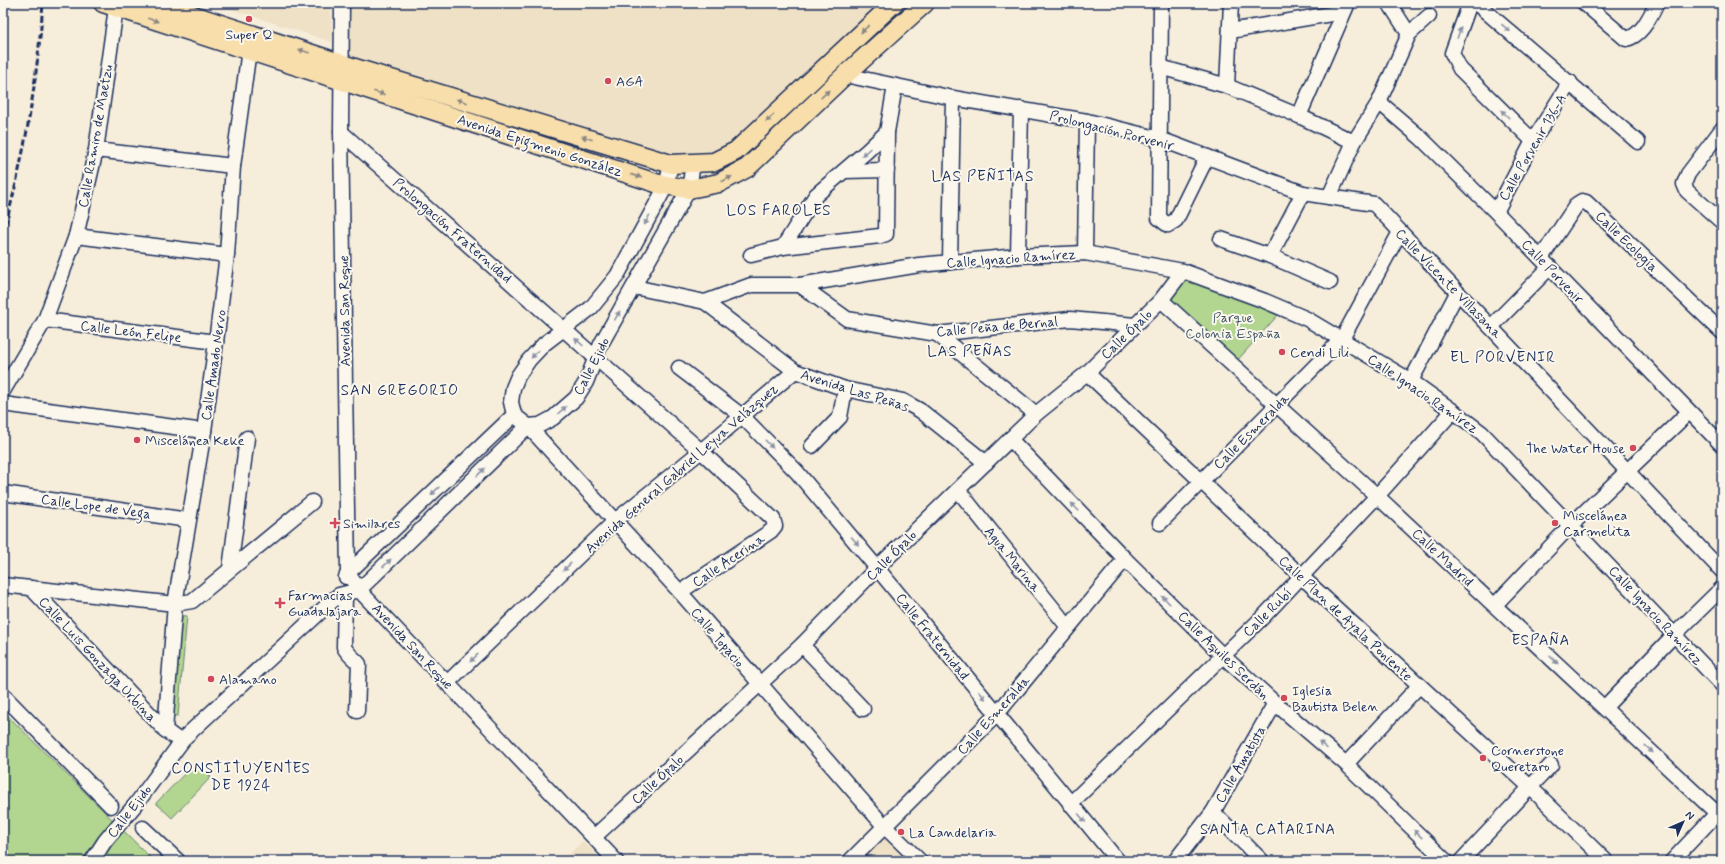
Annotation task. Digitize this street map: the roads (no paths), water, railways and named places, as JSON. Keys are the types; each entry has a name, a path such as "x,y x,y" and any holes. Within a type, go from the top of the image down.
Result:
{"main road":[{"name":"Avenida Epigmenio González","path":"156,3 342,72 666,186 689,189 719,183 747,168 845,75 925,3"},
{"name":"Avenida Epigmenio González","path":"109,5 249,50 342,72 671,164 693,164 714,162 736,151 894,3"}],"street":[{"name":"Avenida San Roque","path":"342,3 341,132 348,573 359,590 616,861"},
{"path":"1162,3 1159,218 1168,225 1176,220 1207,157"},
{"path":"1227,86 1231,3"},
{"path":"1390,3 1409,34"},
{"path":"1470,3 1452,52 1456,62 1460,69 1533,141"},
{"path":"1476,3 1570,82 1638,142"},
{"path":"1584,3 1626,39 1633,37 1640,32 1657,3"},
{"name":"Calle Ramiro de Maetzu","path":"3,390 45,320 76,236 96,150 109,5"},
{"path":"1230,32 1346,8"},
{"path":"1299,116 1346,8"},
{"path":"1329,197 1354,142 1379,102 1409,34 1429,16"},
{"name":"Calle Amado Nervo","path":"165,730 175,604 204,431 216,342 227,255 233,166 249,50"},
{"path":"1160,67 1227,86 1299,116 1354,142"},
{"name":"Prolongación Porvenir","path":"845,75 953,98 1087,121 1160,139 1303,193 1374,204"},
{"name":"Calle Porvenir 136-A","path":"1496,212 1533,141 1570,82"},
{"path":"751,255 783,247 880,236 886,234 887,132 895,86"},
{"path":"950,262 953,98"},
{"name":"Calle Porvenir","path":"1379,102 1421,138 1496,212 1722,445"},
{"path":"1018,256 1021,109"},
{"path":"1085,253 1087,121"},
{"path":"1722,129 1688,174 1684,184 1687,191 1722,222"},
{"name":"Prolongación Fraternidad","path":"341,132 701,451 773,519 775,526"},
{"path":"783,247 816,195 887,132"},
{"path":"96,150 233,166"},
{"path":"514,415 511,402 513,388 518,376 529,360 544,344 592,308 617,276 666,186 671,164"},
{"name":"Calle Ejido","path":"92,861 105,841 136,804 181,742 342,595 359,590 528,426 540,425 553,418 576,398 586,382 595,357 689,189 693,164"},
{"path":"844,171 887,170"},
{"path":"1270,256 1303,193"},
{"name":"Calle Ecología","path":"1546,263 1577,204 1582,201 1586,202 1722,332"},
{"name":"Calle Vicente Villasana","path":"1374,204 1722,572"},
{"name":"Calle Esmeralda","path":"1160,523 1342,339 1400,232"},
{"path":"76,236 227,255"},
{"path":"1221,239 1270,256 1330,282"},
{"name":"Calle Ignacio Ramírez","path":"705,302 751,285 800,285 919,265 1018,256 1085,253 1183,271 1279,306 1307,319 1342,339 1410,382 1482,433 1722,685"},
{"path":"1491,327 1546,263"},
{"name":"Calle Ópalo","path":"594,837 802,645 877,568 1036,414 1087,373 1161,300 1183,271"},
{"name":"Calle Peña de Bernal","path":"800,285 847,319 936,334 1070,319 1135,325"},
{"path":"634,287 705,302"},
{"path":"1410,382 1457,293"},
{"name":"Calle Madrid","path":"1161,300 1278,405 1720,813"},
{"name":"Avenida Las Peñas","path":"705,302 795,371 845,389 903,401 922,412 986,462"},
{"name":"Calle León Felipe","path":"45,320 216,342"},
{"path":"936,334 1036,414"},
{"name":"Calle Fraternidad","path":"679,368 742,416 796,472 1118,861"},
{"name":"Avenida General Gabriel Leyva Velázquez","path":"448,683 615,521 701,451 795,371"},
{"name":"Calle Plan de Ayala Poniente","path":"1087,373 1302,577 1530,787 1606,861"},
{"path":"812,446 840,417 845,389"},
{"path":"3,404 204,431"},
{"name":"Calle Rubí","path":"1070,804 1223,656 1302,577 1453,411"},
{"path":"1495,605 1571,525 1689,412"},
{"name":"Calle Ejido","path":"342,595 348,573 514,415"},
{"name":"Calle Topacio","path":"514,415 528,426 680,592 885,827 920,861"},
{"path":"230,570 247,438"},
{"name":"Calle Aquiles Serdán","path":"1010,440 1125,560 1223,656 1346,764 1446,861"},
{"name":"Agua Marina","path":"958,490 1068,627"},
{"name":"Calle Lope de Vega","path":"3,493 188,520"},
{"path":"3,585 175,604 192,601 312,502"},
{"name":"Calle Acerina","path":"680,592 771,531 775,526"},
{"name":"Calle Esmeralda","path":"850,861 997,714 1125,560"},
{"name":"Calle Luis Gonzaga Urbina","path":"31,588 165,730"},
{"path":"1605,707 1674,635 1722,588"},
{"path":"342,595 344,647 348,654 355,658 359,664 357,712"},
{"path":"802,645 864,709"},
{"path":"1346,764 1419,686"},
{"path":"3,695 112,806"},
{"name":"Calle Amatista","path":"1175,861 1213,812 1275,703"},
{"path":"165,730 181,742"},
{"path":"1462,861 1551,765"},
{"path":"1213,812 1262,861"},
{"path":"1672,861 1720,813"},
{"path":"142,828 178,861"},
{"name":"Calle Ejido","path":"81,861 105,841"}],"railway":[{"path":"3,233 18,176 29,119 34,90 43,3"}],"place":[{"name":"Super Q","path":"249,19"},
{"name":"AGA","path":"608,81"},
{"name":"Cendi Lili","path":"1282,352"},
{"name":"Miscelánea Keke","path":"137,440"},
{"name":"The Water House","path":"1633,448"},
{"name":"Similares","path":"335,523"},
{"name":"Miscelánea Carmelita","path":"1555,523"},
{"name":"Farmacias Guadalajara","path":"280,603"},
{"name":"Alamano","path":"211,679"},
{"name":"Iglesia Bautista Belen","path":"1284,698"},
{"name":"Cornerstone Queretaro","path":"1483,758"},
{"name":"La Candelaria","path":"901,832"}],"district":[{"name":"LAS PEÑITAS","path":"983,176"},
{"name":"LOS FAROLES","path":"779,210"},
{"name":"LAS PEÑAS","path":"970,351"},
{"name":"EL PORVENIR","path":"1503,357"},
{"name":"SAN GREGORIO","path":"400,390"},
{"name":"ESPAÑA","path":"1541,640"},
{"name":"CONSTITUYENTES DE 1924","path":"241,776"},
{"name":"SANTA CATARINA","path":"1268,829"}],"park label":[{"name":"Parque Colonia España","path":"1233,326"}]}
